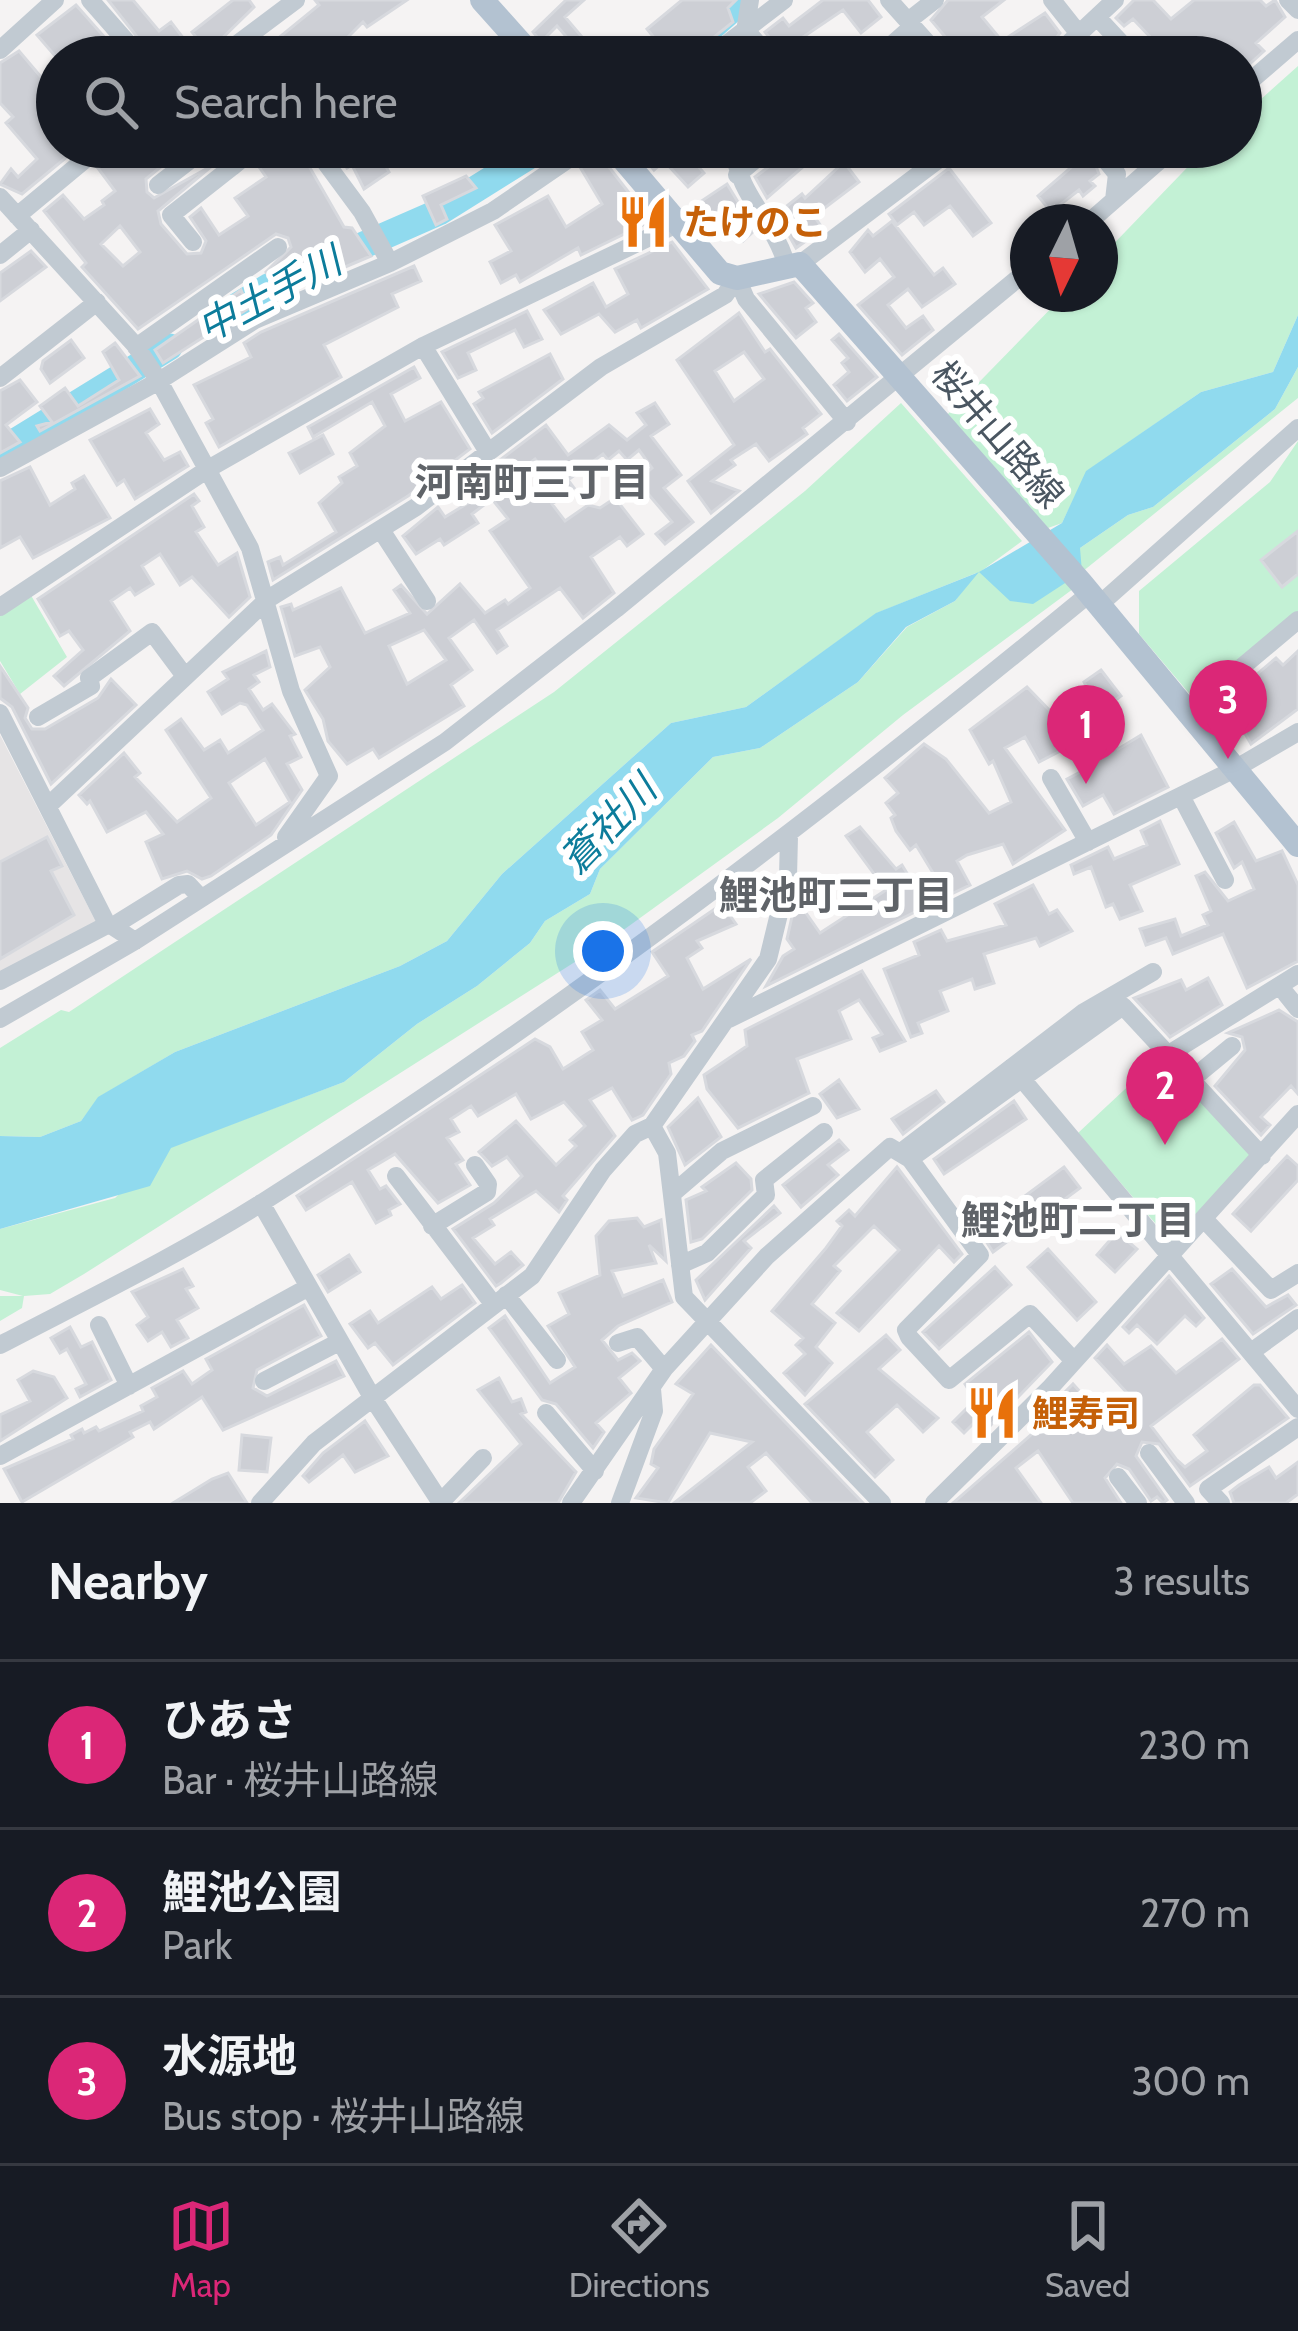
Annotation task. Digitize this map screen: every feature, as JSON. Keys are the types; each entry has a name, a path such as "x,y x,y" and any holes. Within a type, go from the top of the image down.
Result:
{"main road":[{"path":"482,0 514,36"},
{"path":"630,168 720,273 737,278 793,263"},
{"name":"桜井山路線","path":"793,263 907,384 1090,594 1298,845"}],"street":[{"path":"0,50 55,0"},
{"path":"90,0 116,36"},
{"path":"248,36 296,0"},
{"path":"744,36 750,0"},
{"path":"736,36 784,0"},
{"path":"889,0 922,36"},
{"path":"899,36 935,0"},
{"path":"1052,0 1079,34 1115,0"},
{"path":"1288,0 1298,10"},
{"path":"1097,17 1115,36"},
{"path":"745,29 751,36"},
{"path":"1262,71 1298,40"},
{"path":"0,255 24,223 79,168"},
{"path":"158,185 182,168"},
{"path":"193,242 172,215 231,168"},
{"path":"330,168 362,212 389,263"},
{"path":"0,468 159,381 255,320 389,263 493,211 555,168"},
{"path":"736,168 793,263 926,168"},
{"path":"737,175 745,168"},
{"path":"1112,168 1117,174 1114,200"},
{"path":"1109,204 1151,168"},
{"path":"0,197 136,346 250,548 268,598 290,691 329,776 279,847"},
{"path":"0,607 208,469 423,346 677,224"},
{"path":"136,346 278,248"},
{"path":"737,278 746,299 847,422"},
{"path":"49,805 268,598 381,530 601,367 725,295 737,278"},
{"path":"0,1019 135,941 445,742 847,422 907,384 1010,287"},
{"path":"0,377 97,302"},
{"path":"423,346 488,452"},
{"path":"0,1345 261,1203 434,1092 789,836 1298,428"},
{"path":"381,530 427,601"},
{"path":"1186,714 1298,620"},
{"path":"38,717 91,686 89,678 152,632 184,675"},
{"path":"0,713 111,925 135,941"},
{"path":"725,1022 1233,770 1298,732"},
{"path":"1051,778 1088,842"},
{"path":"1181,796 1225,880"},
{"path":"260,1503 314,1443 532,1276 603,1170 634,1134 652,1126 768,959 788,877 789,836"},
{"path":"0,981 178,885 188,884 201,898"},
{"path":"1017,1073 1084,1012 1154,972"},
{"path":"1168,1054 1298,974"},
{"path":"905,1156 1017,1073 1123,1006 1262,1156"},
{"path":"1192,1079 1232,1046"},
{"path":"1017,1073 1298,1409"},
{"path":"672,1194 722,1151 813,1106"},
{"path":"652,1126 667,1153 684,1297 882,1503"},
{"path":"934,1503 1074,1361 1262,1156 1294,1128"},
{"path":"680,1265 707,1253 766,1195 764,1180 824,1132"},
{"path":"571,1503 664,1369 767,1256 890,1147 905,1156 980,1255 907,1330 909,1337 949,1381 1030,1314 1074,1361"},
{"path":"432,1226 487,1192 488,1184 475,1165"},
{"path":"396,1176 432,1226 557,1360"},
{"path":"261,1203 339,1342 441,1503 483,1458"},
{"path":"1204,1220 1271,1290 1298,1273"},
{"path":"0,1456 307,1288"},
{"path":"1252,1352 1298,1318"},
{"path":"98,1324 129,1386"},
{"path":"618,1343 637,1336 664,1369"},
{"path":"264,1381 339,1342"},
{"path":"626,1499 654,1411 652,1389"},
{"path":"546,1413 595,1471"},
{"path":"1149,1454 1188,1503 1214,1496 1298,1427"},
{"path":"1118,1477 1138,1503"}],"shaded area":[{"path":"0,735 96,922 0,973"}],"green space":[{"path":"1298,66 1298,315 1273,372 1201,392 1087,471 1062,523 1048,528 947,415 1047,312 1118,312 1118,239 1187,168 1262,168 1262,98"},
{"path":"1298,367 1298,398 1082,572 1081,583 903,715 778,818 611,939 84,1274 50,1294 24,1296 22,1308 0,1321 0,1296 23,1296 0,1290 0,1229 115,1198 171,1147 344,1082 417,1024 477,986 530,943 545,921 590,894 600,869 713,757 760,748 858,682 907,627 955,601 976,573 877,613 746,707 671,723 502,874 447,941 400,966 175,1052 99,1097 81,1121 40,1137 0,1136 0,1048 61,1010 69,1012 554,692 805,491 901,403 1022,541 980,572 1080,548 1128,515 1153,507 1275,409"},
{"path":"1298,441 1298,611 1193,698 1139,634 1139,591 1270,482"},
{"path":"29,592 67,657 20,694 0,661 0,610"},
{"path":"1165,1062 1254,1156 1173,1244 1078,1133 1153,1063"}],"water":[{"path":"1298,315 1298,367 1275,409 1153,507 1128,515 1080,548 1082,572 1033,604 1010,601 979,572 1062,523 1086,471 1201,392 1273,372"},
{"name":"蒼社川","path":"979,572 955,601 906,627 858,682 760,748 713,757 600,869 590,894 545,921 530,943 477,986 417,1024 344,1082 171,1148 150,1186 0,1229 0,1136 40,1137 81,1121 98,1097 175,1052 400,966 447,941 502,874 671,723 746,707 876,613"}],"building":[{"path":"108,0 133,0 159,31 171,22 182,36 136,36"},
{"path":"233,0 249,0 254,7 224,36 192,32"},
{"path":"315,0 407,0 367,27 363,22 349,36 281,36 319,5"},
{"path":"566,0 584,0 565,17 581,36 566,36 557,26 547,36 533,32"},
{"path":"682,0 736,0 728,8 733,22 716,36 653,36 647,29"},
{"path":"823,0 868,0 881,17 861,33 843,10 805,36 768,36 765,32 783,18 789,26"},
{"path":"948,0 1004,0 982,17 998,36 944,36 931,20"},
{"path":"1134,0 1153,0 1171,19 1194,0 1260,0 1266,6 1275,0 1285,17 1262,38 1149,36 1133,19 1124,26 1116,18"},
{"path":"76,5 103,36 38,36"},
{"path":"1045,13 1058,36 1010,36"},
{"path":"19,51 36,71 36,158 6,123 13,117 0,103 0,63"},
{"path":"36,160 36,168 54,168 22,194 0,184 11,169 18,177"},
{"path":"98,168 159,168 146,179 147,192 154,198 209,168 158,211 161,224 187,254 201,253 206,241 190,217 201,208 219,235 248,216 235,198 266,177 260,168 310,168 344,227 352,228 371,256 279,295 266,272 291,247 288,238 276,234 138,329 82,267 86,263 44,211 63,195 84,219 115,191","holes":["120,226 140,252 123,266 101,244"]},
{"path":"354,168 387,168 389,172 364,189"},
{"path":"581,168 610,168 651,221 581,255 578,248 520,282 516,275 501,283 490,262 511,251 495,225 548,196 566,227 602,204"},
{"path":"670,168 700,168 704,173 688,187"},
{"path":"767,168 802,168 767,198 755,177"},
{"path":"838,168 848,168 859,182 814,216 823,229 796,248 777,214 802,194 805,198"},
{"path":"949,168 991,223 973,236 950,206 924,225 914,212 897,225 889,214"},
{"path":"1070,168 1097,168 1099,174 1090,181 1095,186 1083,196 1079,190 1061,204 1044,204 1038,196"},
{"path":"466,176 476,188 441,205 447,219 436,225 423,196"},
{"path":"727,184 755,230 743,241 729,223 710,236 688,210"},
{"path":"892,221 934,275 943,268 955,284 922,307 908,289 888,305 906,328 923,316 933,330 902,355 858,305 894,277 880,259 865,272 850,252 868,230 873,236"},
{"path":"672,242 708,289 641,328 637,320 615,332 599,314 561,334 544,310 593,283 606,307 628,294 615,269"},
{"path":"31,251 46,267 0,301 0,273"},
{"path":"414,266 421,281 392,294 398,307 324,345 341,377 219,447 206,423 213,419 194,385 251,357 244,343 261,332"},
{"path":"794,282 813,303 806,308 816,322 796,338 759,294"},
{"path":"241,290 249,308 163,363 155,350"},
{"path":"527,311 542,339 524,347 515,330 468,353 476,370 458,378 442,352"},
{"path":"739,313 765,352 770,349 821,414 803,428 807,434 769,461 756,444 731,460 735,465 712,481 739,491 711,513 688,481 734,445 677,360","holes":["744,352 764,379 734,401 715,371"]},
{"path":"839,334 877,377 847,401 834,385 849,372 842,363 848,358 832,340"},
{"path":"71,340 84,358 50,383 41,369 43,361"},
{"path":"115,343 140,376 40,431 37,426 52,422 40,406 65,388 78,406 119,380 103,352"},
{"path":"550,354 563,379 492,433 474,404 483,398 479,392"},
{"path":"414,367 420,378 391,394 405,421 441,402 470,449 408,496 273,580 268,562 280,557 283,565 336,532 319,503 342,483 339,477 357,466 350,453 385,426 372,402 313,437 308,427"},
{"path":"20,380 37,402 6,425 20,442 0,453 0,391"},
{"path":"655,403 669,424 651,436 681,475 664,488 693,522 665,544 656,534 672,522 637,481 652,468 639,450 627,460 619,451 608,460 603,454 568,480 574,488 552,504 565,521 588,505 600,508 615,498 643,534 627,546 620,537 591,557 614,593 583,618 560,588 497,630 507,646 497,653 474,620 449,638 472,670 451,685 464,706 379,758 373,749 347,764 328,741 323,719 305,690 330,667 320,647 295,656 281,607 291,604 293,610 341,588 365,633 410,613 394,590 401,585 427,614 460,584 485,613 505,600 508,604 530,588 490,531 508,519 492,499 472,514 478,523 444,545 440,539 416,554 403,536 438,507 445,517 468,503 459,491 546,425 568,455 609,425 627,440 646,425 637,413","holes":["535,459 553,482 521,505 504,482","424,630 446,660 407,684 389,646"]},
{"path":"150,409 159,424 146,433 164,460 180,452 188,466 135,499 124,480 117,485 90,440"},
{"path":"323,435 333,454 300,473 289,453"},
{"path":"30,467 50,505 75,489 72,483 84,476 110,518 33,558 20,537 0,548 0,481"},
{"path":"194,494 199,501 192,506 204,527 196,532 218,565 237,553 250,597 229,617 192,577 180,585 160,554 142,566 153,584 135,595 130,588 111,601 130,631 64,686 54,676 83,650 69,631 60,636 38,599"},
{"path":"1298,531 1298,574 1282,587 1261,560"},
{"path":"266,651 270,667 254,675 259,682 249,689 263,710 272,704 295,734 290,736 301,757 287,764 302,790 271,835 211,876 202,879 187,871 162,879 146,842 163,834 146,812 107,832 90,801 87,804 79,795 124,753 140,773 135,777 177,822 211,798 166,730 181,719 204,750 220,740 228,753 263,730 247,705 240,703 222,714 208,692 228,679 223,672","holes":["265,759 290,802 256,825 229,783"]},
{"path":"1298,651 1298,709 1251,744 1239,723 1217,708 1276,658 1283,665"},
{"path":"0,666 28,708 25,718 32,729 45,729 98,698 111,679 136,705 51,784 12,707 0,698"},
{"path":"1101,670 1121,696 1100,712 1084,682"},
{"path":"1027,687 1059,720 1072,712 1089,737 1105,728 1118,749 1141,735 1168,787 1114,814 1103,795 1083,806 1067,779 1084,770 1070,746 1039,762 1025,737 1005,748 1065,830 1013,864 1003,844 967,855 957,861 970,885 947,896 916,845 910,850 896,831 891,818 895,815 886,803 898,793 885,778 924,744 946,759 989,813 1011,802 993,761 989,764 970,730"},
{"path":"1160,821 1179,864 1130,885 1142,911 1120,919 1113,904 1106,907 1091,867 1074,874 1071,865 1108,847 1114,859 1147,845 1141,831"},
{"path":"1234,822 1256,861 1282,851 1298,885 1298,961 1247,988 1223,934 1173,954 1166,938 1146,945 1140,929 1175,919 1181,936 1208,925 1203,915 1211,911 1196,876 1205,872 1228,901 1254,889 1242,862 1234,868 1216,833"},
{"path":"860,827 896,869 902,865 927,906 766,986 783,956 794,949 787,939 793,912 801,906 820,933 886,890 846,836"},
{"path":"47,837 62,866 51,871 74,915 0,959 0,862"},
{"path":"1033,885 1049,914 1057,910 1072,931 1040,946 1036,938 984,954 994,983 975,989 972,979 940,991 948,1011 918,1023 922,1033 911,1037 884,969 919,955 914,942 941,930 947,941 1006,925 995,904"},
{"path":"722,904 736,924 697,941 702,948 687,958 703,989 751,959 702,1031 692,1035 695,1041 684,1056 669,1063 671,1074 643,1115 632,1120 612,1088 590,1100 615,1136 563,1196 567,1200 559,1212 536,1191 490,1219 494,1225 473,1238 495,1264 511,1252 523,1265 501,1283 496,1286 453,1229 494,1203 522,1176 507,1157 492,1166 479,1152 516,1121 556,1165 576,1146 570,1140 585,1126 564,1102 531,1119 516,1094 478,1116 471,1106 451,1119 459,1132 447,1138 463,1160 456,1164 470,1185 438,1203 395,1154 368,1170 380,1189 386,1186 400,1204 389,1210 391,1215 376,1223 352,1182 306,1210 297,1196 535,1039 550,1047 563,1069 593,1050 582,1032 602,1020 586,1000 600,990 615,1009 668,976 652,952"},
{"path":"862,971 905,1041 880,1051 873,1038 882,1034 859,1000 839,1011 851,1039 797,1059 809,1093 738,1128 707,1089 704,1075 747,1046 745,1030"},
{"path":"1208,978 1222,1005 1170,1037 1134,998 1181,980 1186,990"},
{"path":"1279,1010 1298,1022 1298,1094 1291,1086 1261,1117 1270,1125 1261,1135 1215,1086 1245,1050 1242,1037 1228,1033"},
{"path":"839,1080 859,1109 837,1118 820,1094"},
{"path":"936,1091 944,1102 903,1134 892,1119"},
{"path":"698,1098 721,1137 685,1165 668,1127"},
{"path":"1014,1101 1026,1119 944,1174 934,1159"},
{"path":"839,1140 848,1150 828,1165 838,1175 801,1207 783,1185"},
{"path":"1287,1156 1298,1166 1298,1180 1251,1231 1233,1214"},
{"path":"736,1163 751,1179 752,1190 702,1239 691,1242 686,1200 706,1191 702,1187"},
{"path":"897,1167 962,1254 954,1262 939,1246 859,1331 837,1313 899,1250 874,1226 834,1266 840,1271 812,1304 835,1323 816,1347 832,1363 805,1395 784,1373 805,1354 796,1345 803,1338 772,1311 842,1226 837,1221 849,1210 855,1216"},
{"path":"1064,1167 1080,1188 993,1252 979,1230"},
{"path":"774,1206 780,1213 744,1241 751,1248 705,1300 696,1280"},
{"path":"637,1218 644,1227 661,1220 666,1261 649,1245 656,1263 612,1271 623,1296 663,1280 672,1302 618,1326 602,1340 618,1360 632,1353 640,1361 619,1378 631,1393 596,1423 604,1432 593,1448 556,1404 542,1400 489,1328 505,1316 550,1383 575,1367 548,1326 569,1314 559,1293 600,1275 596,1236 609,1221"},
{"path":"1117,1232 1137,1249 1115,1272 1097,1255"},
{"path":"1048,1249 1096,1302 1077,1320 1028,1267"},
{"path":"349,1255 360,1272 328,1292 318,1275"},
{"path":"995,1267 1011,1285 939,1349 923,1332"},
{"path":"183,1269 193,1286 186,1289 198,1308 177,1320 188,1338 171,1347 162,1332 148,1341 137,1325 148,1317 132,1292"},
{"path":"1232,1269 1266,1307 1288,1295 1296,1305 1253,1334 1211,1284"},
{"path":"1169,1276 1204,1318 1196,1326 1185,1316 1157,1344 1137,1325 1129,1333 1123,1327"},
{"path":"462,1285 475,1303 393,1365 375,1343 368,1348 350,1324 370,1311 378,1323 432,1287 441,1299"},
{"path":"304,1305 321,1336 257,1370 253,1388 267,1396 336,1361 344,1376 223,1430 202,1397 154,1429 150,1422 130,1432 133,1437 22,1502 4,1469 73,1439 71,1435 82,1429 84,1433 96,1427 99,1431 143,1411 141,1406 157,1397 152,1388 183,1371 192,1384 212,1370 206,1359"},
{"path":"70,1327 81,1347 92,1342 111,1380 80,1397 76,1389 86,1384 67,1349 60,1353 51,1338"},
{"path":"1029,1332 1052,1362 984,1432 975,1422 964,1433 953,1422 975,1400 965,1384"},
{"path":"886,1335 900,1350 879,1369 938,1418 923,1432 897,1405 867,1432 893,1460 875,1477 805,1404"},
{"path":"1222,1339 1239,1359 1151,1426 1176,1459 1185,1467 1207,1451 1194,1435 1254,1385 1260,1385 1288,1418 1190,1486 1159,1444 1142,1442 1136,1456 1167,1500 1163,1503 1157,1497 1151,1501 1129,1469 1117,1464 1105,1478 1121,1503 1073,1503 1038,1451 1016,1468 1041,1503 953,1503 1048,1420 1043,1414 1073,1384 1091,1404 1101,1396 1120,1419 1139,1406 1095,1358 1107,1345 1124,1364 1151,1346 1176,1373"},
{"path":"711,1345 863,1503 812,1503 766,1453 748,1467 766,1491 750,1503 674,1503 752,1442 710,1433 668,1503 636,1498 658,1468 651,1464 654,1449 693,1394 676,1384"},
{"path":"33,1371 54,1377 67,1398 0,1441 0,1415 30,1401 18,1380"},
{"path":"499,1378 512,1402 521,1399 526,1412 521,1414 576,1472 558,1503 459,1503 521,1444 478,1390"},
{"path":"365,1421 388,1456 355,1472 343,1455 309,1482 303,1476 323,1453"},
{"path":"242,1435 271,1438 267,1472 239,1470"},
{"path":"1298,1462 1298,1494 1286,1503 1234,1503 1230,1492 1239,1485 1269,1467 1276,1478"},
{"path":"228,1473 247,1503 173,1503 212,1479"}],"waterway":[{"name":"中土手川","path":"702,36 742,0"},
{"name":"中土手川","path":"218,318 270,286 439,212 509,168"},
{"name":"中土手川","path":"0,451 169,347"}],"place":[{"name":"たけのこ","path":"643,222"},
{"name":"水源地","path":"1228,759"},
{"name":"ひあさ","path":"1086,784"},
{"name":"鯉池公園","path":"1165,1145"},
{"name":"鯉寿司","path":"992,1413"}],"district":[{"name":"河南町三丁目","path":"532,482"},
{"name":"鯉池町三丁目","path":"836,895"},
{"name":"鯉池町二丁目","path":"1078,1220"}]}
